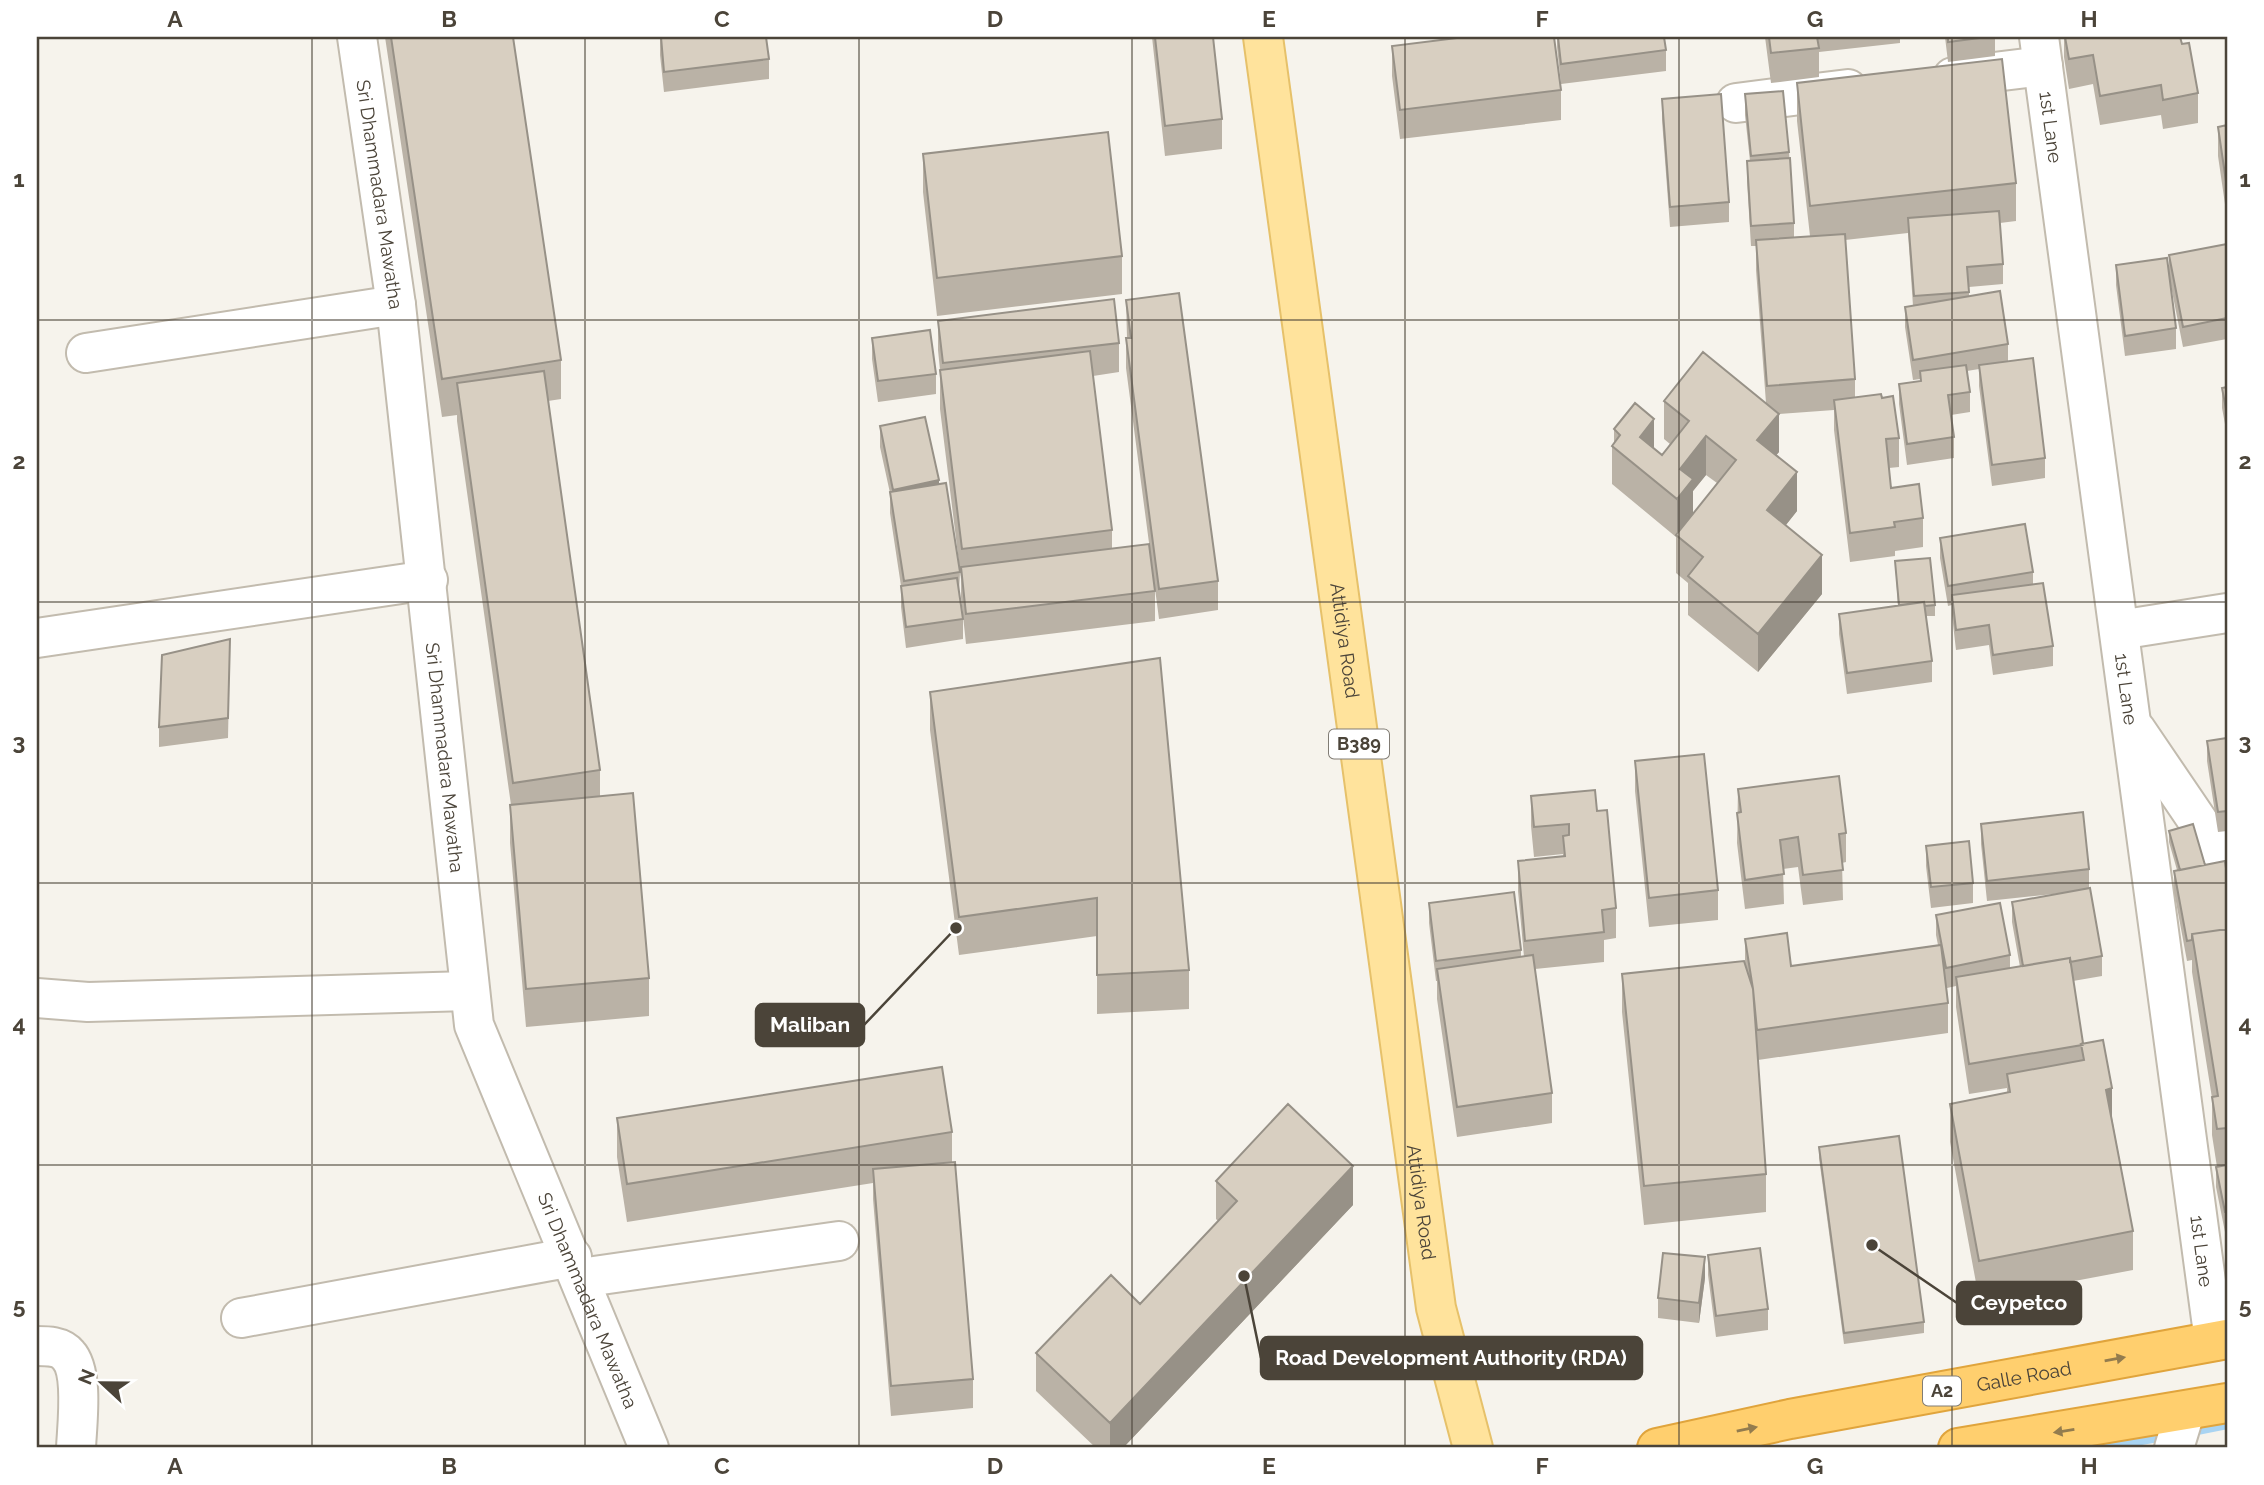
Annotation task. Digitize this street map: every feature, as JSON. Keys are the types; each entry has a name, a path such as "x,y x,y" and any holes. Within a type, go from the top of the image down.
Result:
{"highway":[{"name":"Galle Road","path":"1657,1448 1790,1419 2221,1340"},
{"path":"1958,1448 2185,1412 2227,1402"}],"main road":[{"name":"Attidiya Road","path":"1263,37 1436,1308 1473,1448"}],"street":[{"name":"Sri Dhammadara Mawatha","path":"357,37 397,305 428,580 468,991 474,1026 649,1448"},
{"path":"1923,80 2041,51"},
{"name":"1st Lane","path":"2041,51 2119,630 2221,1340"},
{"path":"1735,103 1882,85"},
{"path":"86,353 397,305"},
{"path":"37,638 428,580"},
{"path":"2119,630 2227,613"},
{"path":"2133,726 2224,856"},
{"path":"37,998 89,1002 468,991"},
{"path":"241,1318 576,1268 839,1241"},
{"path":"37,1346 54,1347 68,1354 77,1373 76,1448"},
{"path":"2175,1448 2185,1412"}],"building":[{"path":"391,37 513,37 561,360 442,379"},
{"path":"661,37 766,37 769,59 664,72"},
{"path":"1155,37 1213,37 1222,119 1165,126"},
{"path":"1465,37 1554,37 1561,90 1400,110 1392,46"},
{"path":"1558,37 1664,37 1666,50 1561,64"},
{"path":"1769,37 1817,37 1819,48 1771,53"},
{"path":"1948,37 1987,37 1948,42"},
{"path":"2065,37 2180,37 2182,44 2189,43 2198,93 2163,100 2161,85 2100,96 2093,55 2069,59"},
{"path":"2002,59 2016,183 1810,206 1797,83"},
{"path":"1783,91 1789,152 1751,156 1745,94"},
{"path":"1721,94 1729,202 1670,207 1662,99"},
{"path":"2227,125 2227,188 2218,127"},
{"path":"1108,132 1122,256 937,278 923,154"},
{"path":"1790,158 1794,223 1751,226 1747,161"},
{"path":"1999,211 2003,264 1967,267 1969,292 1914,296 1908,218"},
{"path":"1845,234 1855,379 1767,386 1756,240"},
{"path":"2227,244 2227,318 2183,327 2169,255"},
{"path":"2167,258 2176,328 2125,336 2116,265"},
{"path":"2000,291 2008,344 1913,360 1905,307"},
{"path":"1179,293 1218,581 1159,589 1126,338 1131,338 1126,300"},
{"path":"1114,299 1119,343 943,363 938,321"},
{"path":"930,330 936,374 878,381 872,338"},
{"path":"1090,351 1112,530 962,549 940,370"},
{"path":"1703,352 1779,414 1757,440 1797,472 1767,510 1822,555 1758,634 1688,576 1703,557 1676,535 1736,460 1706,436 1680,469 1693,479 1677,499 1612,446 1620,435 1614,429 1635,403 1654,419 1640,437 1662,455 1689,421 1664,401"},
{"path":"2033,358 2045,458 1992,465 1979,365"},
{"path":"1966,365 1970,392 1948,395 1954,437 1907,444 1899,384 1921,381 1920,371"},
{"path":"544,371 600,770 513,783 457,383"},
{"path":"2227,387 2227,414 2222,388"},
{"path":"1881,394 1882,398 1893,396 1899,438 1886,439 1891,488 1919,484 1923,518 1894,522 1895,527 1850,533 1834,400"},
{"path":"925,417 939,480 893,490 880,426"},
{"path":"946,483 960,572 904,581 890,492"},
{"path":"2025,524 2033,572 1948,586 1940,538"},
{"path":"1149,544 1155,591 966,614 961,567"},
{"path":"1930,558 1935,605 1925,606 1924,602 1899,605 1895,561"},
{"path":"957,578 963,619 906,627 901,586"},
{"path":"2043,583 2053,646 1993,655 1989,625 1956,630 1952,595"},
{"path":"1924,602 1932,661 1847,673 1839,614"},
{"path":"230,639 228,718 159,727 162,655"},
{"path":"1160,658 1189,970 1097,975 1097,898 959,917 930,692"},
{"path":"2227,738 2227,811 2218,812 2207,741"},
{"path":"1704,754 1718,890 1649,898 1635,761"},
{"path":"1839,776 1846,833 1839,834 1843,870 1803,875 1798,837 1780,840 1784,874 1745,880 1737,813 1741,812 1738,789"},
{"path":"1595,790 1597,811 1607,810 1616,908 1602,910 1604,932 1525,941 1518,861 1565,856 1563,836 1569,835 1569,824 1534,827 1531,796"},
{"path":"633,793 649,978 526,989 510,805"},
{"path":"2083,812 2089,869 1987,881 1981,824"},
{"path":"2193,824 2205,865 2180,870 2169,831"},
{"path":"1969,841 1973,883 1931,887 1926,846"},
{"path":"2225,861 2227,929 2192,934 2192,940 2187,941 2174,871"},
{"path":"2090,888 2102,956 2023,966 2012,902"},
{"path":"1514,892 1521,950 1436,961 1429,903"},
{"path":"2000,903 2010,955 1946,968 1936,915"},
{"path":"2227,929 2227,1128 2217,1129 2212,1097 2218,1096 2192,934"},
{"path":"1787,933 1791,966 1941,945 1948,1003 1757,1030 1745,939"},
{"path":"1533,955 1552,1093 1457,1107 1437,969"},
{"path":"2070,958 2082,1045 1969,1064 1956,977"},
{"path":"1744,961 1753,989 1766,1174 1644,1186 1622,974"},
{"path":"2103,1040 2112,1088 2106,1090 2133,1231 1979,1261 1950,1104 2010,1092 2007,1074 2084,1060 2081,1044"},
{"path":"942,1067 952,1132 627,1184 617,1118"},
{"path":"1288,1104 1353,1166 1110,1423 1036,1353 1111,1275 1140,1304 1237,1201 1216,1181"},
{"path":"1899,1136 1924,1322 1844,1333 1819,1147"},
{"path":"955,1162 973,1379 891,1386 873,1169"},
{"path":"2227,1165 2227,1212 2225,1212 2216,1167"},
{"path":"1760,1248 1768,1309 1716,1316 1708,1255"},
{"path":"1663,1253 1705,1257 1699,1303 1658,1298"}],"waterway":[{"path":"2197,1429 2227,1423"},
{"path":"2092,1448 2163,1435"}],"place":[{"name":"Maliban","path":"956,928"},
{"name":"Ceypetco","path":"1872,1245"},
{"name":"Road Development Authority (RDA)","path":"1244,1276"}]}
